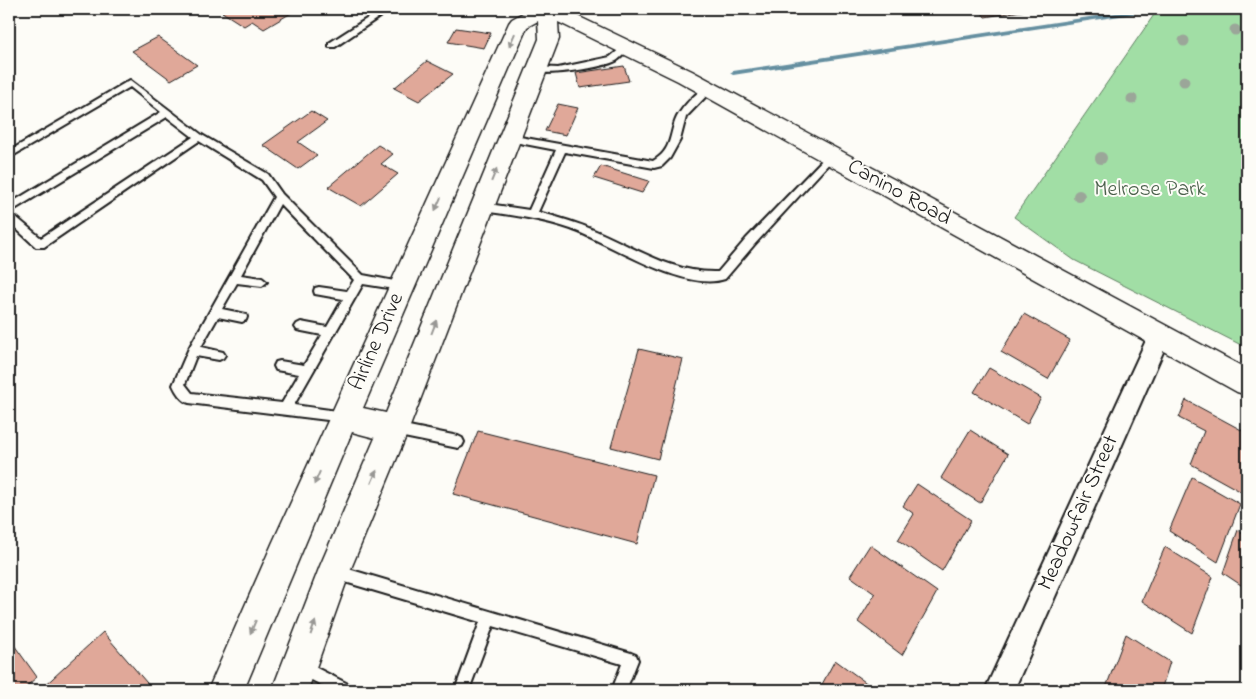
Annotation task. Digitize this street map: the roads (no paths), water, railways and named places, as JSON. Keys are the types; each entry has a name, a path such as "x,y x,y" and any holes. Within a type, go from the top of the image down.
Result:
{"main road":[{"name":"Canino Road","path":"547,9 709,89 1247,383"},
{"name":"Airline Drive","path":"226,690 401,286 519,23 547,9 549,39 394,429 334,572 294,678"},
{"path":"344,417 394,429"}],"street":[{"name":"Meadowfair Street","path":"999,690 1159,336"}],"lane":[{"path":"332,45 387,9"},
{"path":"536,70 558,72 613,59 626,47"},
{"path":"9,155 130,83 200,137 265,177 278,197 360,278 401,286"},
{"path":"509,138 654,165 659,164 672,147 681,118 709,89"},
{"path":"9,209 168,112"},
{"path":"9,216 40,244 200,137"},
{"path":"532,214 562,147"},
{"path":"481,207 532,214 564,223 683,273 700,277 722,276 750,242 831,156"},
{"path":"278,197 193,351 179,385 190,398 344,417"},
{"path":"234,278 262,282"},
{"path":"285,409 360,278"},
{"path":"319,291 350,296"},
{"path":"215,312 242,316"},
{"path":"301,327 329,332"},
{"path":"193,351 219,356"},
{"path":"280,366 308,370"},
{"path":"394,429 458,442"},
{"path":"334,572 631,660 619,690"},
{"path":"462,690 489,618"},
{"path":"294,678 345,690"}],"waterway":[{"path":"733,73 1153,9"}],"park label":[{"name":"Melrose Park","path":"1150,190"}]}
